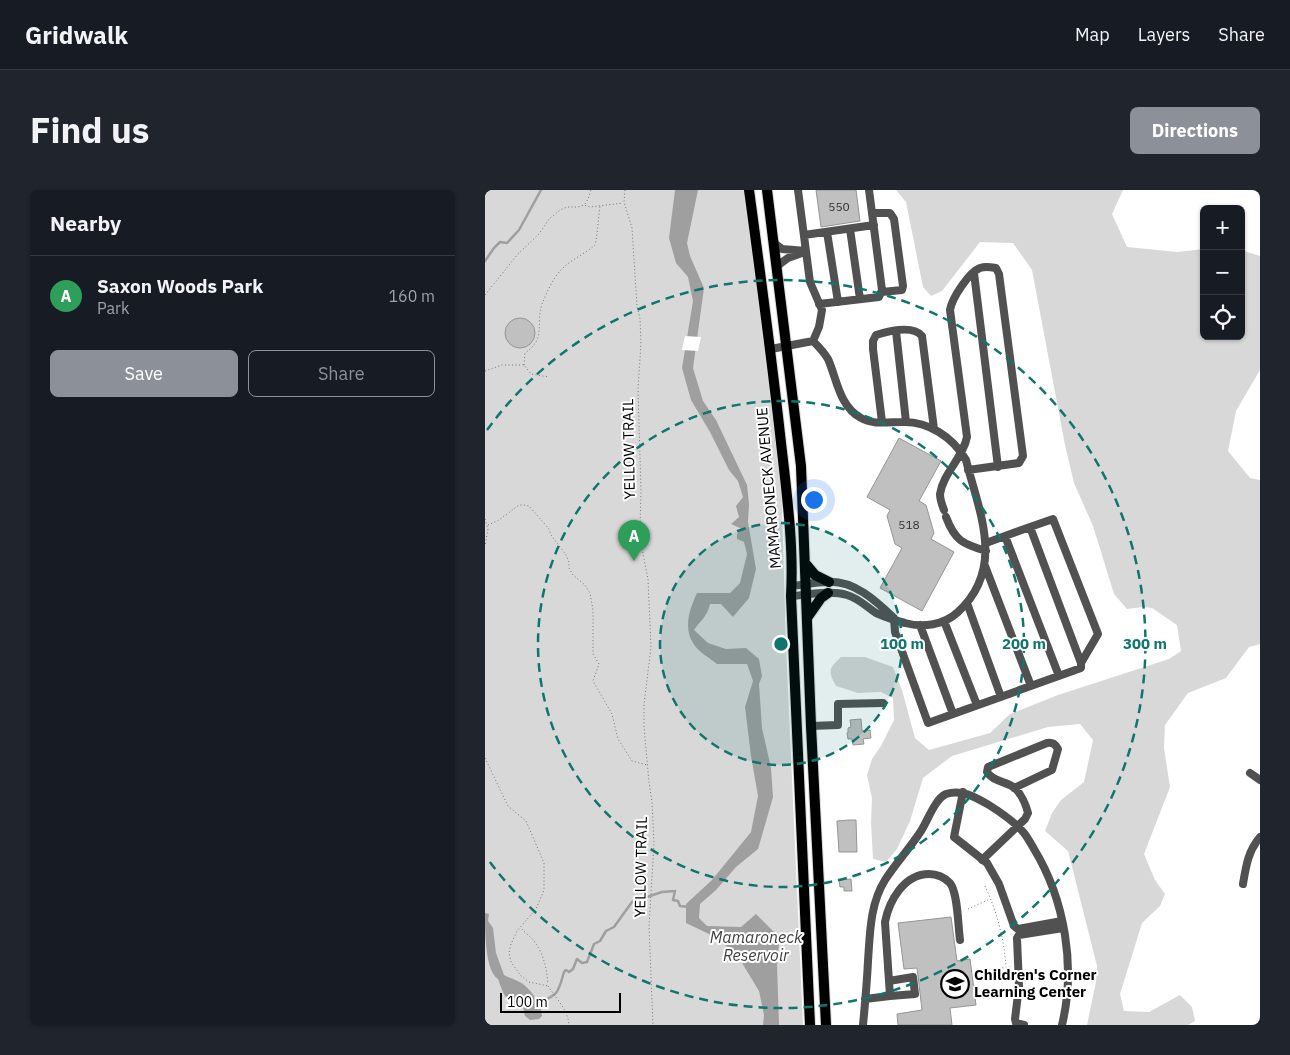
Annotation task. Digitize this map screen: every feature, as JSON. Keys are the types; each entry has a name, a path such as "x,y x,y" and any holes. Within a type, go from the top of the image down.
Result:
{"main road":[{"name":"MAMARONECK AVENUE","path":"749,190 771,348 788,505 810,1025"},
{"name":"MAMARONECK AVENUE","path":"767,190 801,466 811,726 819,853 826,1025"},
{"path":"805,563 815,575 829,582"},
{"path":"807,618 821,598 828,593"}],"street":[{"path":"797,190 810,282 822,310 821,320 813,341"},
{"path":"819,304 879,297 882,292 869,190"},
{"path":"872,213 890,213 894,218 903,286 902,290 882,292"},
{"path":"804,235 874,225"},
{"path":"850,229 860,299"},
{"path":"827,232 838,302"},
{"path":"774,243 782,249 806,251"},
{"path":"777,266 789,258 806,251"},
{"path":"806,590 829,582 855,588 876,600 895,618 895,632 928,723 1081,668 1081,663 1098,634 1053,519 1005,536 986,547 966,545 951,530 940,496 943,483 962,454 967,437 950,310 951,300 978,268 989,266 996,268 999,274 1023,449 1022,460 1019,463 998,467 968,470"},
{"path":"974,272 998,467"},
{"path":"882,422 873,341 876,335 911,329 917,331 922,336 934,429"},
{"path":"896,331 906,422"},
{"path":"771,348 813,341"},
{"path":"791,591 806,590 845,594 853,597 878,614 904,622 930,625 951,619 967,603 980,583 985,565 984,528 962,454 941,433 925,424 867,421 853,414 839,389 827,357 813,341"},
{"path":"1030,527 1081,663"},
{"path":"1005,536 1059,676"},
{"path":"985,565 1031,686"},
{"path":"967,603 1001,696"},
{"path":"945,621 977,705"},
{"path":"920,625 953,714"},
{"path":"811,726 838,725 838,704 883,703"},
{"path":"983,860 1025,819 1028,813 1015,788 991,777 987,772 988,767 1047,743 1052,742 1056,745 1057,749 1052,770 1015,788"},
{"path":"1250,774 1260,780"},
{"path":"963,792 954,837 987,863 999,884 1014,926 1018,929 1063,924"},
{"path":"863,1025 873,911 885,880 911,847 938,799 953,793 963,792 991,806 1024,833 1043,863 1053,884 1067,946 1066,1008 1062,1025"},
{"path":"1243,884 1246,861 1252,846 1260,837"},
{"path":"802,853 819,853"},
{"path":"890,996 885,922 889,906 898,891 913,878 924,874 935,874 951,884 955,899 959,940"},
{"path":"1024,1025 1016,1023 1015,1019 1019,986 1017,938 1019,935 1063,924"},
{"path":"869,943 887,943"},
{"path":"865,999 915,994 913,977 889,980"}],"path":[{"path":"485,295 517,255 539,234 549,219 567,206 578,207 584,204 591,190"},
{"path":"584,204 600,206 624,202 625,190"},
{"name":"YELLOW TRAIL","path":"624,202 632,228 641,343 638,398 641,491 640,527 648,579 651,647 644,704 654,844 650,902 653,1025"},
{"path":"549,377 531,374 524,365 525,353 535,344 540,333 538,321 542,304 560,270 595,244 600,206"},
{"path":"485,372 502,365 524,365"},
{"path":"488,525 499,520 519,505 524,504 529,506 560,545 569,562 569,568 573,575 585,585 592,601 593,654 599,664 593,681 612,714 618,739 631,762 647,765"},
{"path":"485,519 488,525 485,546"},
{"path":"485,758 508,806 526,821 544,863 545,890 536,909 517,931 509,953 511,962 521,976 529,982 548,986"},
{"path":"985,886 997,914 1007,967"},
{"path":"968,909 991,899"},
{"path":"521,928 536,942 541,952 547,973 548,986 569,1019 569,1025"},
{"path":"971,971 1019,966"}],"shaded area":[{"path":"485,190 744,190 781,476 786,645 803,1025 485,1025"},
{"path":"896,190 1123,190 1112,214 1127,247 1177,252 1200,249 1200,340 1245,340 1245,251 1260,256 1260,370 1236,411 1228,451 1250,478 1260,480 1260,644 1249,647 1226,678 1188,693 1165,725 1164,748 1170,787 1144,854 1155,880 1165,894 1160,906 1142,923 1120,994 1124,1011 1149,1012 1180,995 1192,1007 1195,1021 1188,1025 1087,1025 1096,982 1097,966 1068,851 1045,831 1052,813 1061,800 1084,782 1093,740 1080,724 1048,727 952,756 923,778 910,821 897,849 886,862 873,859 872,798 867,775 872,759 894,720 893,698 881,692 858,693 836,686 831,670 841,657 865,657 893,667 902,690 915,738 929,750 990,733 1010,714 1058,695 1169,659 1181,651 1177,625 1152,608 1127,609 1114,594 1093,526 1074,483 1032,270 1013,243 980,242 942,291 931,296 923,287 906,202"}],"water":[{"name":"Mamaroneck Reservoir","path":"675,190 698,190 687,243 690,256 704,288 693,368 703,401 716,420 747,485 748,522 756,569 749,598 733,617 721,604 710,604 705,615 694,630 708,643 726,649 746,648 759,659 762,676 759,684 762,728 771,768 773,797 758,849 736,867 716,890 700,904 699,918 707,926 741,927 756,914 773,931 780,935 777,964 779,1025 763,1025 764,1015 759,991 736,953 709,934 686,923 686,904 712,880 751,832 758,796 745,707 753,681 747,664 717,664 695,646 688,631 690,611 697,593 730,593 740,583 747,554 744,542 737,539 737,534 742,529 731,524 739,517 736,506 743,497 738,481 729,470 691,400 682,368 693,301 688,277 676,263 669,238"},
{"path":"485,913 489,914 488,921 493,928 496,953 504,975 521,983 533,994 541,1011 542,1016 539,1019 530,1020 525,1016 523,1007 518,1007 509,1002 498,979 490,968 485,930"}],"pier":[{"path":"685,336 701,337 698,351 682,350"}],"building":[{"path":"816,190 856,190 860,221 821,227"},
{"path":"520,318 531,322 535,333 531,344 520,348 509,344 505,333 509,322"},
{"path":"899,438 941,461 919,501 926,505 934,533 931,539 954,552 922,611 880,588 902,548 895,544 887,516 890,510 867,497"},
{"path":"861,719 862,731 870,730 871,738 863,739 864,744 853,745 852,739 848,739 847,733 848,728 851,727 850,720"},
{"path":"856,820 857,852 839,852 837,821"},
{"path":"851,879 852,891 844,891 844,887 840,887 839,880"},
{"path":"951,917 957,961 970,959 976,1005 950,1008 952,1025 898,1025 897,1014 922,1010 917,968 904,969 898,923"}],"waterway":[{"path":"485,261 500,242 507,243 519,230 541,190"},
{"path":"539,1003 557,992 564,972 566,970 569,972 573,969 577,959 582,963 587,962 594,944 600,941 606,931 614,927 632,902 662,892 675,891 673,900 678,901 680,906 689,907"}],"place":[{"name":"Saxon Woods Park","path":"634,561"},
{"name":"Children's Corner Learning Center","path":"955,984"}]}
